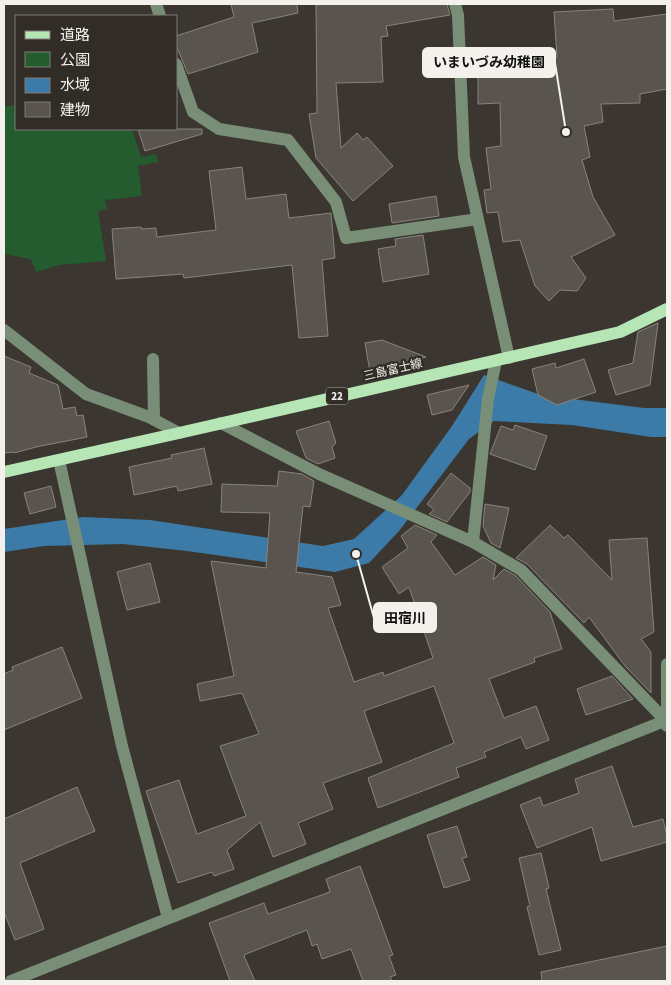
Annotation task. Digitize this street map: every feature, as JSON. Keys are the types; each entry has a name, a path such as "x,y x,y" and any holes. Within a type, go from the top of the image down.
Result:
{"main road":[{"name":"三島富士線","path":"4,472 500,362 620,332 667,310"}],"street":[{"path":"455,4 458,15 464,157 478,219 500,362 488,399 473,542"},
{"path":"178,70 193,112 219,129 288,140 336,202 346,238 478,219"},
{"path":"4,330 86,394 154,420 179,433"},
{"path":"153,359 154,420"},
{"path":"221,423 320,474 473,542 521,570 667,723"},
{"path":"59,460 122,746 168,918"},
{"path":"667,664 667,723"},
{"path":"11,981 667,723"}],"green space":[{"path":"15,105 15,130 132,130 141,157 156,154 158,162 138,166 142,196 105,200 107,209 98,211 106,261 59,265 36,272 31,259 4,254 4,107"}],"water":[{"path":"484,375 541,395 644,408 667,408 667,437 651,437 572,425 494,421 469,439 399,531 369,563 335,572 123,544 44,546 4,552 4,529 83,517 150,520 323,546 354,539 402,495 452,426"}],"building":[{"path":"231,4 297,4 298,13 252,23 258,52 188,74 178,50 178,35 234,17"},
{"path":"447,4 450,15 386,26 388,36 381,37 383,82 336,83 341,148 357,133 363,140 367,137 393,166 353,201 316,158 309,114 317,113 316,5"},
{"path":"613,9 614,21 667,14 667,89 640,94 640,103 601,104 603,122 584,126 590,157 582,160 593,197 615,235 571,257 586,278 577,291 560,290 549,301 535,286 520,240 503,242 498,212 487,213 484,190 491,189 486,148 501,146 500,103 478,104 478,66 536,64 536,59 557,57 554,12"},
{"path":"202,129 202,134 145,151 138,130"},
{"path":"242,167 246,199 286,194 289,218 331,213 335,258 322,260 328,336 299,338 292,265 184,278 183,274 116,279 112,229 156,228 157,237 216,230 209,171"},
{"path":"436,196 439,216 392,223 389,204"},
{"path":"423,235 429,274 383,282 378,249 396,246 395,239"},
{"path":"658,323 650,385 616,395 608,370 633,363 638,332"},
{"path":"382,340 426,357 370,372 365,343"},
{"path":"4,356 31,367 29,373 58,385 63,409 75,407 77,416 83,415 87,437 14,453 4,453"},
{"path":"584,359 596,392 557,405 538,395 532,369 555,363 556,368"},
{"path":"469,385 452,410 432,415 427,395"},
{"path":"329,421 336,443 332,447 335,458 318,464 306,458 296,431"},
{"path":"515,425 547,436 535,470 490,454 501,426 513,430"},
{"path":"204,448 212,484 178,491 177,486 134,495 129,467 172,458 171,455"},
{"path":"279,471 302,474 314,481 310,507 303,506 296,572 332,577 341,605 328,608 354,682 383,672 384,676 433,658 409,587 399,594 382,567 408,548 401,536 415,525 437,535 431,542 455,575 483,557 496,565 493,580 504,569 516,576 550,612 562,649 534,658 535,662 489,679 504,718 536,706 549,740 526,749 521,737 484,752 486,757 456,768 459,777 378,808 368,778 454,743 434,686 364,711 382,762 323,783 333,809 298,823 306,844 273,857 260,822 227,850 234,869 214,876 212,872 178,883 146,791 179,780 197,834 246,816 220,746 259,734 242,693 200,701 197,684 234,676 211,561 266,568 270,513 221,512 222,484 277,486"},
{"path":"451,473 470,488 470,492 447,522 429,514 434,510 427,504"},
{"path":"51,486 56,507 30,514 24,493"},
{"path":"485,504 509,508 500,548 491,543 483,526"},
{"path":"550,525 564,538 568,535 612,580 609,540 647,538 654,632 641,639 651,652 651,693 625,666 589,617 584,623 527,564 516,558"},
{"path":"150,563 160,602 127,610 117,572"},
{"path":"62,647 82,698 4,730 4,674 13,670 12,667"},
{"path":"612,676 633,699 586,715 577,689"},
{"path":"612,766 633,827 663,819 667,842 601,861 592,827 537,848 520,805 540,797 543,806 579,793 575,779"},
{"path":"77,787 95,831 20,863 44,929 15,940 4,912 4,819"},
{"path":"457,826 467,857 462,858 470,880 444,888 427,835"},
{"path":"541,853 549,888 546,889 561,950 539,955 527,907 530,906 519,858"},
{"path":"360,866 393,955 389,956 396,975 390,977 392,981 363,981 351,949 322,959 317,944 312,946 307,930 246,954 244,956 255,981 230,981 209,923 264,903 268,914 330,892 326,879"},
{"path":"667,946 667,981 542,981 541,972"}],"place":[{"name":"いまいづみ幼稚園","path":"566,132"},
{"name":"田宿川","path":"356,554"}]}
